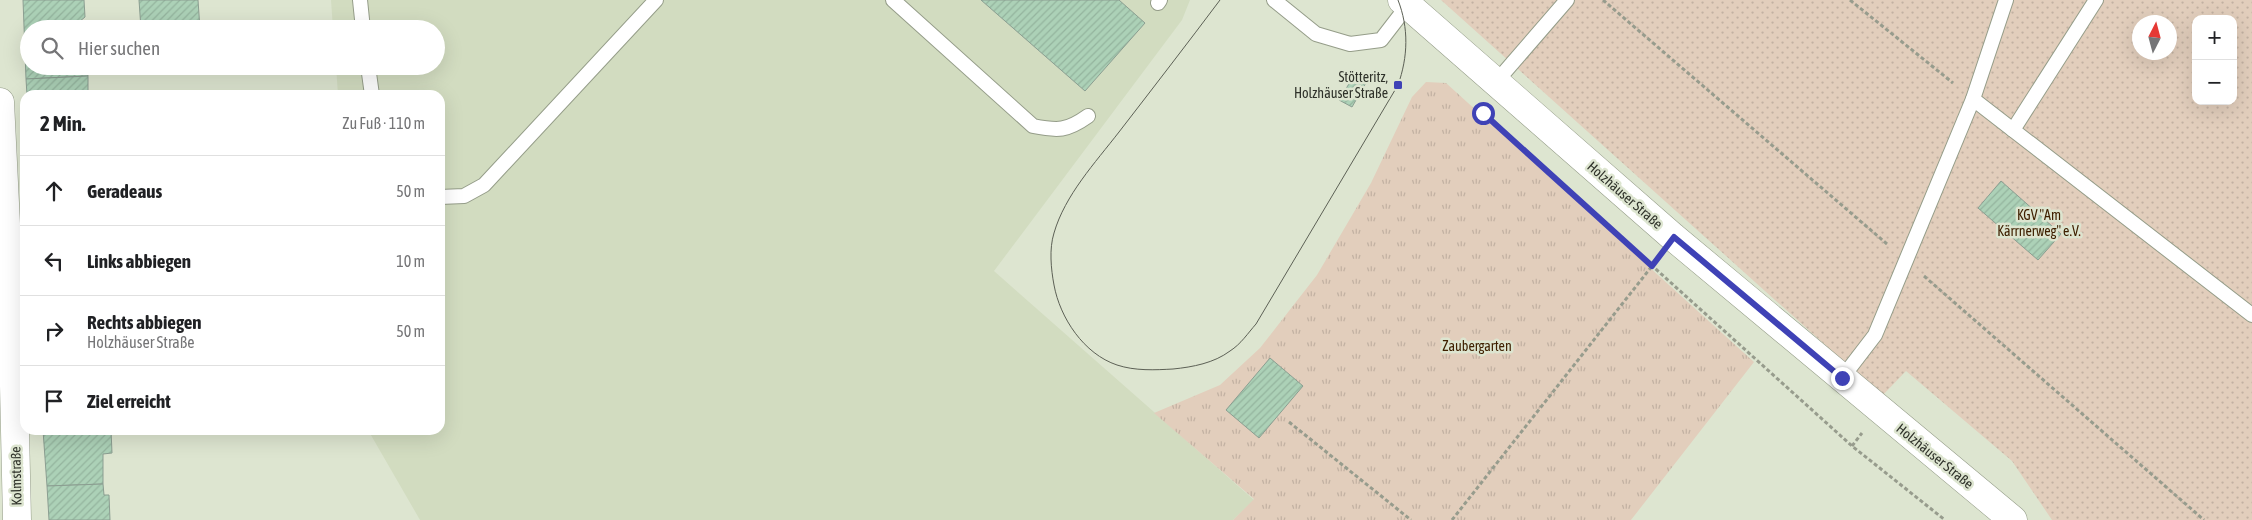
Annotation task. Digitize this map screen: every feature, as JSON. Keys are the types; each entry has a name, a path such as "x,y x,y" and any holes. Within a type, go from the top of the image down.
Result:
{"main road":[{"name":"Holzhäuser Straße","path":"1406,3 1674,237 2013,520"},
{"name":"Kolmstraße","path":"0,102 14,386 17,520"}],"lane":[{"path":"360,0 362,20"},
{"path":"445,197 464,196 484,186 656,0"},
{"path":"893,0 1033,126 1057,131 1076,124 1088,116"},
{"path":"1274,0 1316,34 1350,44 1381,40 1406,3"},
{"path":"1496,82 1567,0"},
{"path":"1842,378 1875,335 1973,99 2006,0"},
{"path":"2013,130 2096,0"},
{"path":"369,75 371,90"},
{"path":"1973,99 2252,315"}],"path":[{"path":"1850,0 1973,99"},
{"path":"1505,133 1852,446 1945,520"},
{"path":"1452,520 1674,237"},
{"path":"1289,422 1411,520"}],"shaded area":[{"path":"331,0 1190,0 1182,20 994,271 1254,500 1233,520 420,520 371,435 445,435 445,90 338,90 337,75 445,75 445,20 332,20"}],"green space":[{"name":"KGV \"Am Kärrnerweg\" e.V.","path":"1441,0 2252,0 2252,520 2052,520 2012,461 1906,371 1882,396"},
{"name":"Zaubergarten","path":"1426,82 1446,83 1754,362 1631,520 1233,520 1254,499 1154,413 1220,385 1260,348 1317,275 1371,183 1412,97"}],"building":[{"path":"23,0 84,0 85,17 81,20 24,20"},
{"path":"139,0 198,0 199,20 140,20"},
{"path":"981,0 1119,0 1145,23 1085,91"},
{"path":"1355,74 1367,81 1352,107 1339,100"},
{"path":"26,75 88,76 26,79"},
{"path":"88,76 88,90 27,90 26,79"},
{"path":"2001,181 2061,234 2038,260 1978,208"},
{"path":"1270,358 1303,386 1259,438 1226,410"},
{"path":"43,435 111,435 112,453 103,454 103,484 47,486"},
{"path":"103,484 104,495 109,495 110,520 49,520 47,486"}],"tram line":[{"path":"1220,0 1082,180 1065,206 1052,239 1051,266 1053,279 1057,297 1068,322 1084,344 1105,360 1124,367 1145,370 1196,366 1224,355 1241,342 1256,324 1398,85 1404,64 1406,42 1404,21 1398,0"}],"place":[{"name":"Stötteritz, Holzhäuser Straße","path":"1398,85"}],"route":[{"path":"1483,113 1652,266 1674,237 1842,378"}]}
